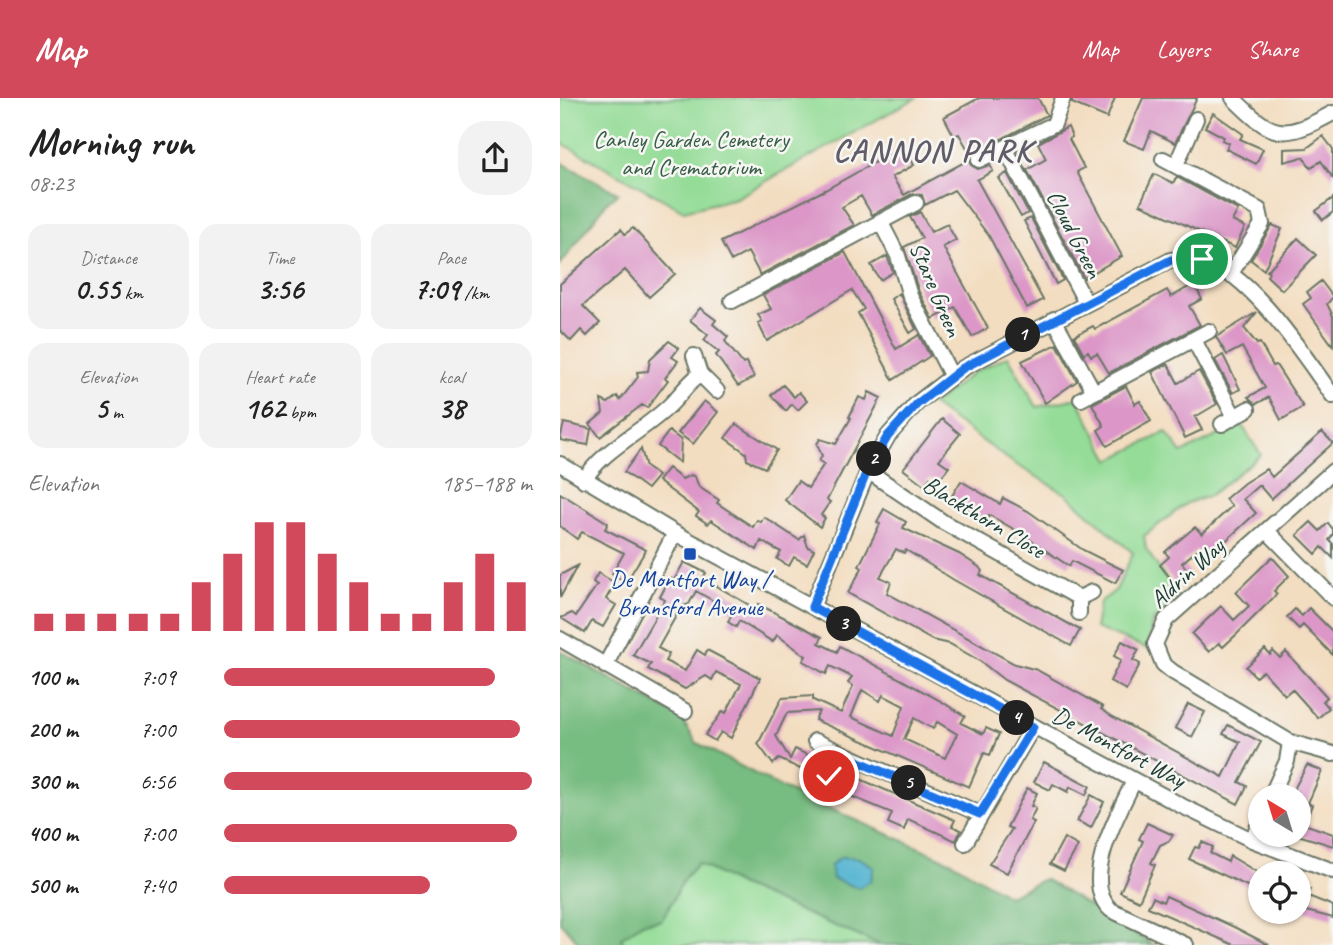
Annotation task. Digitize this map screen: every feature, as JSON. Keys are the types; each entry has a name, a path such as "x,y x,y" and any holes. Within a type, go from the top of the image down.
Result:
{"street":[{"path":"979,160 1054,124 1063,98"},
{"path":"1233,98 1266,129 1284,133 1333,113"},
{"path":"1196,119 1170,162 1259,210 1262,224 1230,275"},
{"name":"Cloud Green","path":"1005,148 1086,303"},
{"name":"Stare Green","path":"732,300 916,203"},
{"name":"Stare Green","path":"880,221 898,256 910,296 951,375"},
{"path":"812,607 867,471 897,425 951,375 1171,260 1202,259 1230,275 1271,313 1333,396"},
{"path":"1054,319 1088,395 1209,331"},
{"path":"1194,340 1235,416"},
{"path":"694,356 700,374 718,391"},
{"path":"584,480 595,463 669,406 684,387 700,374"},
{"name":"De Montfort Way","path":"560,464 675,533 1033,727 1248,838"},
{"name":"Blackthorn Close","path":"867,471 943,522 1083,601"},
{"name":"Aldrin Way","path":"1333,471 1166,620 1155,644 1163,664 1290,742 1333,754"},
{"path":"1267,531 1333,598"},
{"path":"605,666 675,533"},
{"path":"560,639 685,711"},
{"path":"965,843 1033,727"},
{"path":"815,741 980,814"},
{"path":"1276,784 1287,761 1290,742"},
{"path":"829,776 839,753"},
{"path":"1135,781 1105,849 1097,886 1103,903 1111,910 1186,945"},
{"name":"De Montfort Way","path":"1270,847 1333,871"}],"green space":[{"name":"Canley Garden Cemetery and Crematorium","path":"560,98 916,98 736,198 684,211 560,142"},
{"path":"560,162 618,193 608,201 560,265"},
{"path":"1008,356 1037,407 1077,398 1110,460 1166,432 1182,453 1241,424 1261,455 1209,496 1187,503 1144,536 1146,549 1178,597 1152,622 1148,649 1095,628 1100,602 1116,590 1133,553 1066,494 1015,464 932,405 974,372"},
{"path":"560,651 680,717 697,743 780,787 952,862 1009,896 1044,879 1154,945 880,945 741,886 698,863 685,877 662,920 642,923 621,938 624,945 581,945 560,922"},
{"path":"698,863 741,886 880,945 624,945 621,938 642,923 662,920 685,877"}],"water":[{"path":"841,857 859,858 874,867 871,880 859,888 833,879 830,866"}],"building":[{"path":"979,98 1038,98 1047,115 971,155 959,134 954,136 944,117"},
{"path":"1072,98 1115,98 1107,118 1072,103"},
{"path":"1143,98 1197,98 1175,143 1151,131 1144,149 1124,141"},
{"path":"1213,113 1243,134 1240,139 1263,149 1256,164 1226,149 1229,143 1222,140 1224,137 1205,127"},
{"path":"1068,127 1072,137 1069,139 1084,168 1077,172 1122,256 1084,278 1027,170 1046,159 1038,143"},
{"path":"1323,136 1333,149 1333,178 1321,161 1311,168 1303,157 1284,162 1284,149 1307,148"},
{"path":"904,146 914,165 892,177 904,195 970,159 971,165 978,169 990,165 993,171 977,180 1043,300 1027,308 989,236 954,190 925,205 922,195 912,194 872,215 861,196 842,207 854,225 760,275 748,252 731,261 721,242 825,190"},
{"path":"1007,173 1028,213 1021,217 999,178"},
{"path":"1154,174 1173,183 1177,177 1238,210 1232,221 1245,227 1235,248 1140,204"},
{"path":"1333,198 1333,212 1323,220 1316,211"},
{"path":"920,212 931,232 947,224 956,240 943,247 988,328 972,337 955,307 933,319 919,292 904,247 922,238 910,217"},
{"path":"1031,218 1063,280 1056,284 1024,221"},
{"path":"1272,225 1282,229 1264,270 1251,260"},
{"path":"633,228 675,274 649,297 625,270 583,306 600,323 587,336 581,330 571,341 560,330 560,284 621,229 625,234"},
{"path":"1298,238 1316,255 1282,290 1267,276 1267,271"},
{"path":"845,252 896,349 919,335 930,356 893,380 858,313 864,309 852,290 767,341 758,323 762,321 758,315 771,309 763,295"},
{"path":"887,256 893,272 880,280 871,265"},
{"path":"1321,281 1333,297 1327,304 1333,316 1333,346 1303,304 1311,298 1307,292"},
{"path":"1194,284 1202,299 1189,306 1200,325 1109,373 1097,353 1091,356 1088,351 1084,354 1074,336 1093,326 1095,329 1167,290 1171,297"},
{"path":"899,293 916,329 910,333 891,299"},
{"path":"700,308 716,320 713,324 728,337 725,341 743,364 746,362 754,377 738,386 716,355 719,352 704,340 708,335 690,320"},
{"path":"1257,312 1244,328 1257,344 1260,343 1303,407 1281,420 1269,397 1256,404 1248,397 1265,388 1242,347 1227,355 1216,337"},
{"path":"669,341 679,348 672,357 678,361 665,378 668,380 647,408 642,405 600,437 590,424 603,413 601,400 608,403 617,396 620,400 638,377 637,372 648,371 650,359"},
{"path":"1057,344 1077,381 1045,403 1022,361"},
{"path":"1223,355 1240,389 1233,393 1215,360"},
{"path":"1168,364 1178,383 1199,371 1217,404 1195,417 1202,430 1185,438 1152,372"},
{"path":"783,385 794,397 799,392 807,401 798,410 792,404 786,411 771,395"},
{"path":"1126,386 1135,404 1140,401 1151,421 1107,446 1098,430 1104,426 1092,404"},
{"path":"869,392 881,398 827,500 830,502 821,515 825,518 820,527 785,500 798,481 808,488 824,464 819,461 822,456 817,444 820,439 836,444 859,397 866,400"},
{"path":"704,401 718,412 693,444 678,433"},
{"path":"942,419 960,434 939,460 949,467 936,483 930,478 924,485 903,469"},
{"path":"564,423 591,429 588,445 560,440"},
{"path":"736,424 777,450 765,468 747,460 746,453 725,438"},
{"path":"669,431 681,440 680,463 658,446"},
{"path":"1322,432 1333,443 1271,499 1259,485 1243,499 1256,513 1205,560 1197,550 1182,563 1190,573 1176,585 1160,565 1169,557 1165,552 1195,527 1202,534 1232,506 1225,499 1266,469 1272,477"},
{"path":"641,449 646,467 658,476 647,489 624,472"},
{"path":"668,468 682,479 691,475 695,477 699,487 719,500 717,503 753,527 757,520 761,522 764,517 799,540 804,535 808,547 814,550 807,564 794,557 789,566 777,559 781,552 761,541 757,550 711,520 708,524 696,516 699,512 658,481"},
{"path":"961,481 1000,504 1003,498 1028,511 1083,550 1123,570 1115,583 1072,561 1069,566 989,515 987,520 950,499"},
{"path":"560,493 608,523 605,529 646,550 626,582 612,574 624,553 582,532 577,539 560,526"},
{"path":"884,509 906,522 903,528 959,554 979,567 982,571 980,575 1080,630 1071,646 906,550 904,553 896,549 880,577 891,582 887,593 1015,664 1037,670 1103,707 1101,709 1113,717 1223,777 1240,742 1223,734 1228,725 1261,742 1239,782 1247,786 1238,804 1004,680 980,661 950,644 932,640 848,593 862,568 859,566 880,524 877,522"},
{"path":"1311,522 1320,531 1328,523 1333,529 1329,540 1333,544 1333,558 1322,547 1316,554 1297,535"},
{"path":"1272,557 1289,576 1274,591 1277,594 1238,633 1223,647 1219,643 1209,652 1192,634 1221,606 1234,620 1249,606 1236,592"},
{"path":"684,562 706,573 703,578 756,609 758,604 822,637 819,643 837,652 840,646 939,700 965,716 961,723 983,734 986,728 999,734 990,755 984,753 969,787 815,720 819,711 787,713 776,736 790,759 795,749 814,758 811,765 820,770 815,781 805,776 807,772 779,759 773,764 758,744 782,698 813,696 813,700 841,713 853,686 848,683 852,677 830,666 826,674 803,661 806,656 777,635 773,642 739,621 736,627 728,622 733,612 696,591 689,604 681,607 658,648 669,654 665,661 685,671 697,650 705,655 707,650 760,678 731,738 721,732 715,741 705,735 723,711 726,713 741,684 716,672 712,680 706,676 685,689 648,669 651,664 633,655 665,600 660,597 670,578 674,580","holes":["862,690 880,701 883,695 904,706 893,736 851,717","914,718 933,729 937,722 957,734 945,758 904,739"]},
{"path":"577,566 560,598 560,575"},
{"path":"598,573 615,583 606,599 616,605 603,627 592,621 585,633 561,618 572,613 576,616 597,585 593,582"},
{"path":"1309,608 1333,632 1333,655 1303,625 1299,629 1287,617 1295,609 1302,616"},
{"path":"1122,641 1139,650 1133,660 1140,664 1126,690 1110,681 1121,660 1114,656"},
{"path":"1265,649 1270,655 1273,651 1280,658 1286,652 1327,697 1323,701 1329,708 1318,718 1292,689 1285,695 1263,671 1256,677 1246,667"},
{"path":"1188,704 1205,712 1192,737 1175,728"},
{"path":"1044,762 1090,786 1086,795 1070,787 1068,792 1053,784 1050,790 1034,782"},
{"path":"1307,765 1322,771 1311,796 1311,784 1297,784"},
{"path":"853,776 955,820 952,826 961,830 956,841 908,819 904,830 888,823 892,813 836,790 841,779 850,783"},
{"path":"1027,788 1037,793 1031,806 1036,808 1030,820 1034,822 1007,873 989,864 1012,829 1007,827"},
{"path":"1091,795 1104,802 1091,828 1077,821"},
{"path":"1147,823 1173,835 1169,841 1160,845 1151,863 1155,865 1139,901 1120,892 1143,841 1139,839"},
{"path":"1311,826 1333,834 1333,846 1311,839"},
{"path":"1064,838 1078,846 1064,871 1050,864"},
{"path":"1202,842 1213,847 1210,853 1228,862 1230,856 1248,867 1248,886 1189,859 1195,847 1199,848"},
{"path":"1166,896 1269,945 1234,945 1148,907 1153,897 1163,902"},
{"path":"1311,897 1333,906 1333,918 1311,912"}],"place":[{"name":"De Montfort Way / Bransford Avenue","path":"690,554"}],"district":[{"name":"CANNON PARK","path":"933,150"}],"route":[{"path":"829,776 839,753 980,814 1033,727 812,607 857,493 888,436 923,398 963,368 1171,260 1202,259"}]}
